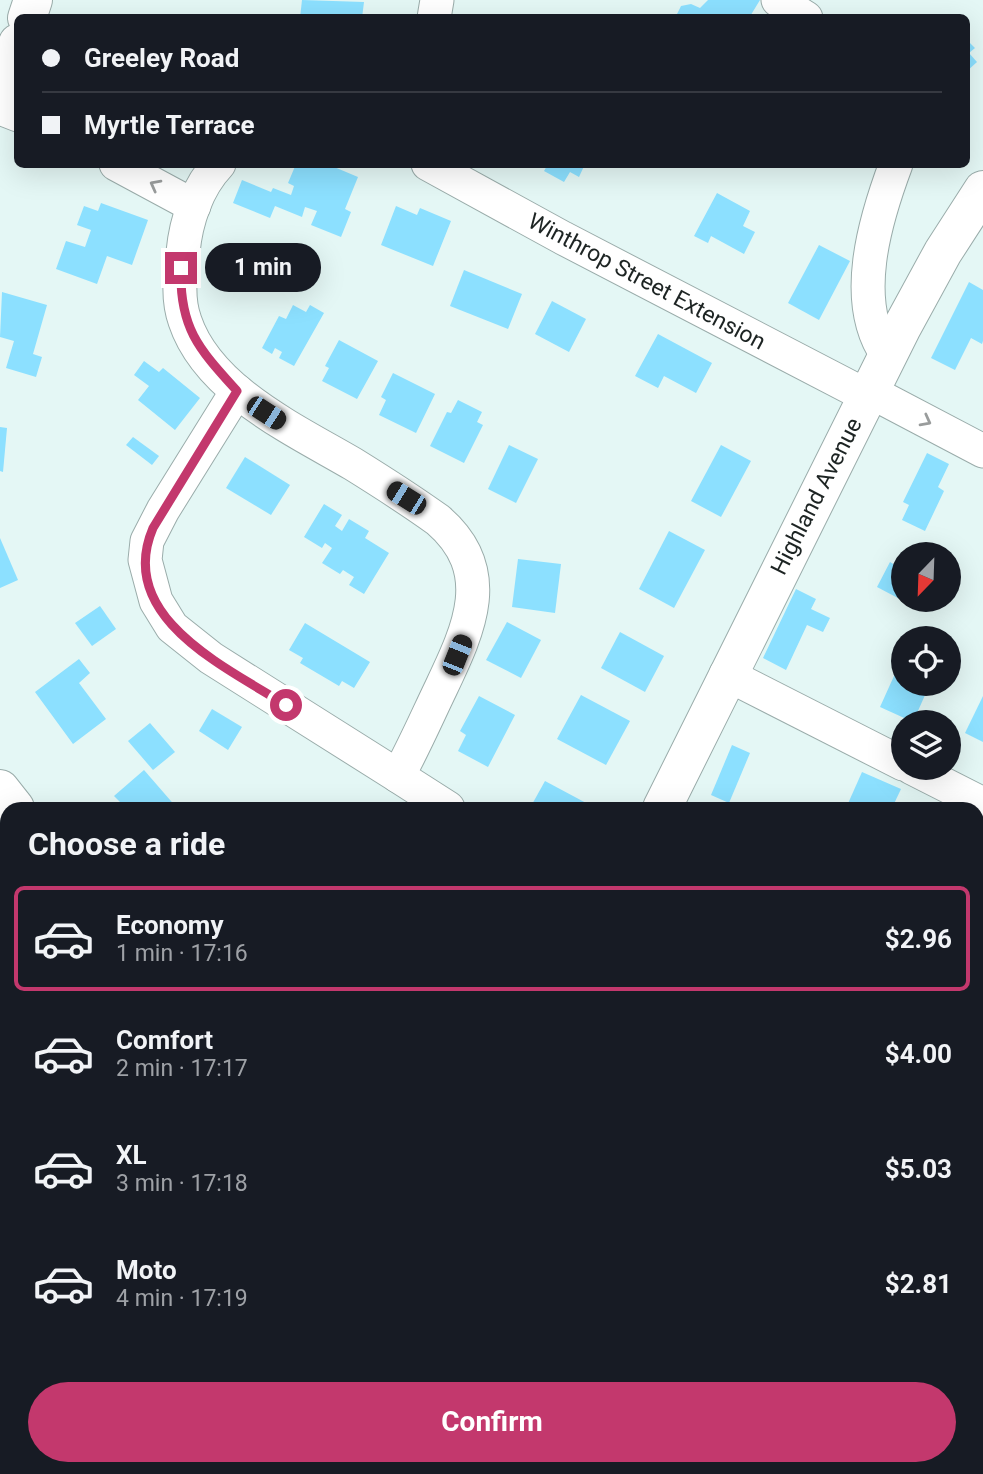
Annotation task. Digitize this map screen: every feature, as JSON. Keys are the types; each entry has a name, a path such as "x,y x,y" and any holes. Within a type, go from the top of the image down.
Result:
{"main road":[{"path":"0,88 14,53"},
{"name":"Highland Avenue","path":"665,802 726,674 887,355 943,252 983,190"}],"street":[{"path":"778,0 800,14"},
{"path":"123,168 194,206"},
{"path":"215,168 194,206 181,268 180,295 184,320 205,356 237,391 299,435 352,464 438,520 459,542 469,563 473,601 465,634 398,776"},
{"name":"Winthrop Street Extension","path":"435,168 563,238 983,451"},
{"path":"887,355 876,337 870,317 871,243 896,168"},
{"path":"237,391 163,510 148,541 145,560 156,601 172,627 211,658 439,802"},
{"path":"726,674 891,758"},
{"path":"936,780 979,802"}],"building":[{"path":"302,0 364,2 362,14 300,14"},
{"path":"708,0 760,0 751,14 677,14 681,6 691,4 700,8"},
{"path":"970,54 977,62 970,68"},
{"path":"294,168 337,168 358,177 345,209 351,212 341,237 311,225 317,211 305,207 302,217 275,206 270,218 233,203 242,180 271,192 273,188 291,195 294,186 288,183"},
{"path":"546,168 583,168 579,177 570,172 564,182 544,171"},
{"path":"717,193 750,211 743,226 755,232 744,254 711,236 708,243 694,236"},
{"path":"101,203 148,220 132,265 107,256 97,284 56,269 66,241 85,247 91,230 77,225 84,206 98,211"},
{"path":"396,206 417,215 420,208 451,221 433,266 381,245"},
{"path":"819,245 850,261 819,320 788,303"},
{"path":"464,270 522,294 508,329 450,306"},
{"path":"969,282 983,290 983,341 982,344 971,338 955,370 931,358"},
{"path":"2,292 47,305 33,354 42,357 36,377 6,368 14,341 0,337"},
{"path":"552,301 586,319 569,352 535,334"},
{"path":"293,305 306,312 310,305 324,313 294,366 279,358 282,352 275,348 272,354 262,348 279,316 286,319"},
{"path":"658,334 712,363 696,393 664,376 658,388 635,376"},
{"path":"339,340 378,361 357,399 322,381 329,368 325,366"},
{"path":"144,361 159,372 163,368 200,398 175,430 138,400 149,386 134,375"},
{"path":"393,373 435,394 416,433 379,415 386,400 381,397"},
{"path":"458,400 482,412 477,422 483,425 464,463 430,446 447,412 451,413"},
{"path":"0,427 7,428 3,472 0,471"},
{"path":"133,437 159,456 152,465 126,445"},
{"path":"509,445 538,459 516,503 488,489"},
{"path":"721,445 751,461 721,517 691,501"},
{"path":"927,453 949,464 938,487 944,491 925,531 902,520 909,505 903,502"},
{"path":"245,457 290,485 271,515 226,488"},
{"path":"324,504 342,515 335,526 342,531 349,519 369,531 365,538 389,553 364,594 349,585 354,577 343,570 340,574 322,563 332,548 325,543 322,548 304,537"},
{"path":"669,531 705,550 674,608 639,589"},
{"path":"0,538 18,580 0,588"},
{"path":"518,559 561,564 555,613 512,607"},
{"path":"890,562 891,594 877,587"},
{"path":"796,589 816,599 811,609 830,618 823,632 807,625 786,670 763,658"},
{"path":"100,606 116,629 92,646 75,623"},
{"path":"507,622 541,640 521,678 486,660"},
{"path":"305,623 370,662 354,688 342,681 339,686 300,663 303,658 289,650"},
{"path":"620,632 664,656 645,692 601,668"},
{"path":"79,659 90,673 79,683 106,719 73,744 35,692"},
{"path":"891,683 891,696 925,696 918,710 891,712 880,707"},
{"path":"581,695 630,721 606,765 557,739"},
{"path":"479,696 515,715 488,767 458,751 466,735 460,731"},
{"path":"983,696 983,742 965,733"},
{"path":"212,709 242,727 228,750 199,731"},
{"path":"150,723 175,752 153,770 128,741"},
{"path":"732,745 750,753 729,802 711,795"},
{"path":"144,770 172,802 120,802 114,796"},
{"path":"862,772 901,789 895,802 849,802"},
{"path":"545,781 584,802 533,802"}],"route":[{"path":"181,268 180,295 184,320 205,356 237,391 153,528 146,550 147,573 162,616 172,627 211,658 286,705"}]}
